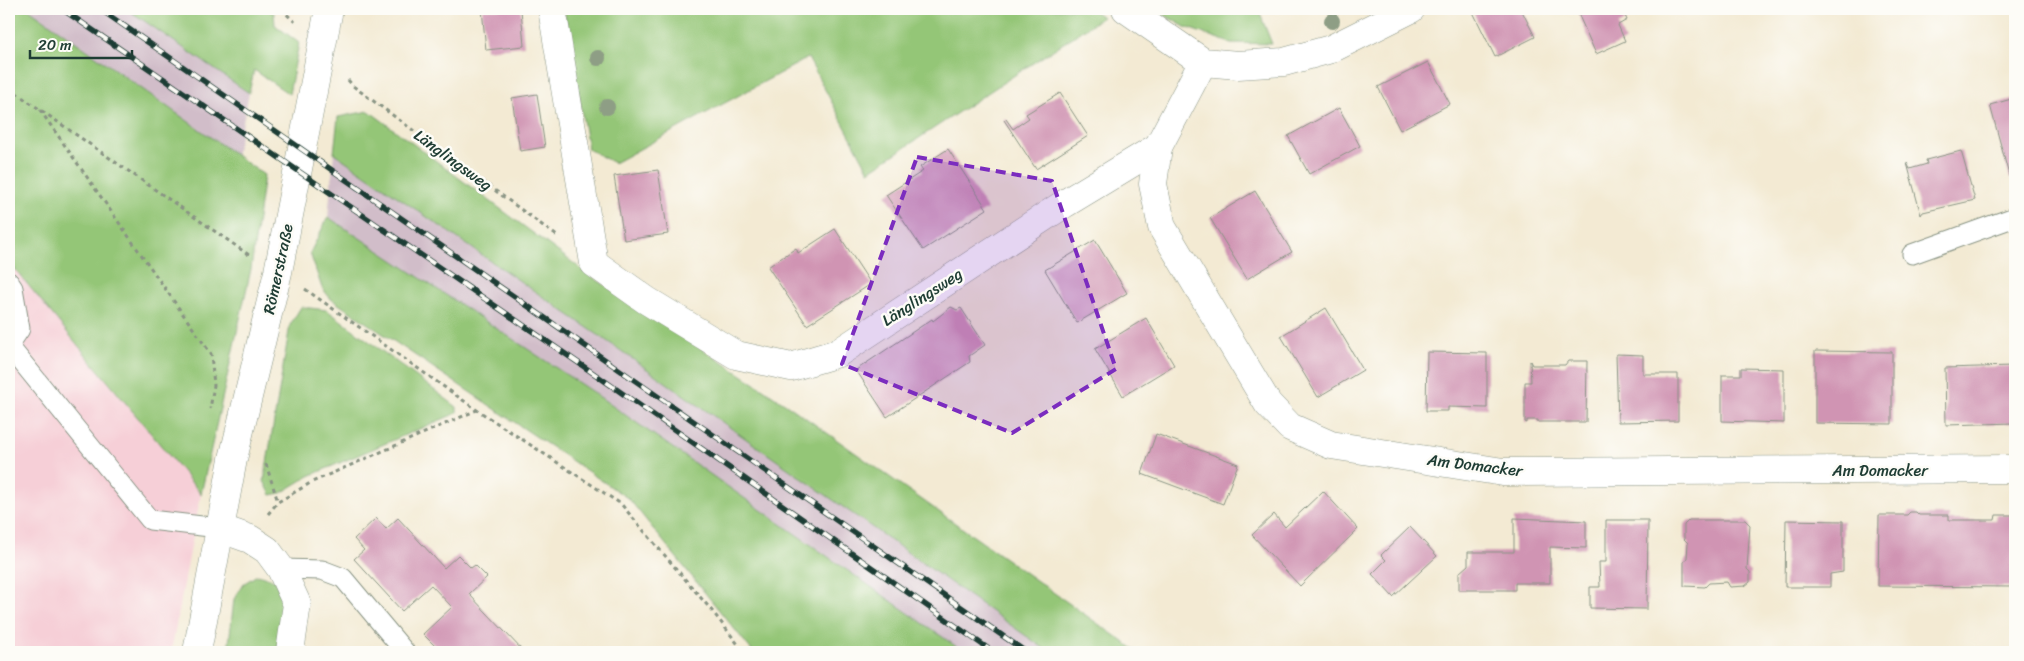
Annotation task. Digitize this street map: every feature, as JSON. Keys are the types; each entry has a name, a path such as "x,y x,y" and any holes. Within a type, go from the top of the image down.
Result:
{"street":[{"name":"Römerstraße","path":"197,652 235,448 278,272 329,9"},
{"path":"552,9 594,263"},
{"path":"1126,9 1203,62 1238,65 1284,62 1331,49 1411,9"},
{"path":"1158,147 1203,62"},
{"name":"Länglingsweg","path":"594,263 646,300 736,355 790,367 838,352 1064,204 1158,147"},
{"name":"Am Domacker","path":"1158,147 1153,184 1162,227 1268,404 1290,427 1331,445 1503,472 2015,469"},
{"path":"219,528 250,539 267,550 281,569 297,604 290,652"}],"lane":[{"path":"1912,254 2015,217"},
{"path":"9,282 14,288 20,329 9,346 150,520 219,528"},
{"path":"281,569 322,570 343,578 405,652"}],"path":[{"name":"Länglingsweg","path":"322,47 353,86 594,263"},
{"path":"9,88 229,243 316,296 477,410 621,504 713,612 744,652"},
{"path":"38,107 211,354 214,385 210,414"},
{"path":"250,539 278,502 312,482 477,410"}],"highlighted area":[{"path":"917,157 1052,181 1116,369 1012,433 842,364"}],"shaded area":[{"path":"29,9 127,9 249,93 236,155"},
{"path":"334,153 617,348 1049,652 964,652 594,393 328,217"},
{"path":"9,262 201,494 171,652 9,652"}],"green space":[{"path":"9,9 29,9 264,175 251,269 201,494 9,262"},
{"path":"127,9 266,9 274,13 275,25 299,43 289,94 254,70 249,93"},
{"path":"564,9 1090,9 1103,17 869,171 808,58 614,163 588,149"},
{"path":"1154,9 1258,9 1272,44 1230,43 1185,27"},
{"path":"369,111 588,274 786,404 1138,652 1049,652 617,348 334,153 338,117"},
{"path":"328,217 594,393 964,652 753,652 629,499 331,299 322,288 310,253"},
{"path":"301,307 327,310 457,407 457,413 309,476 281,493 271,495 264,481 290,325"},
{"path":"257,575 275,580 282,599 277,652 228,652 234,599 243,584"}],"building":[{"path":"482,9 521,9 524,46 486,50"},
{"path":"1480,9 1521,9 1535,37 1495,57 1473,12"},
{"path":"1576,9 1622,9 1627,20 1618,25 1625,41 1596,54"},
{"path":"1428,62 1450,104 1400,130 1378,87"},
{"path":"1060,93 1088,136 1036,169 1004,120 1006,119 1013,129 1029,118 1026,114"},
{"path":"537,94 545,147 520,151 512,98"},
{"path":"2015,98 2015,178 2010,179 1990,105"},
{"path":"1339,108 1360,146 1309,174 1288,136"},
{"path":"948,149 987,209 923,250 886,195 923,171 920,167"},
{"path":"1961,151 1975,200 1923,212 1921,215 1907,163 1910,169 1927,164 1926,160"},
{"path":"658,170 668,234 624,240 614,176"},
{"path":"1255,191 1292,252 1247,279 1210,218"},
{"path":"835,229 871,284 807,325 768,267 796,248 798,253"},
{"path":"1095,240 1127,293 1077,323 1045,270"},
{"path":"951,307 957,310 961,308 985,345 969,356 970,362 887,417 856,370 932,319 933,321"},
{"path":"1326,308 1363,370 1318,397 1281,336"},
{"path":"1146,318 1174,365 1123,396 1095,349"},
{"path":"1815,351 1892,352 1892,424 1815,423"},
{"path":"1427,352 1487,353 1487,408 1448,407 1448,411 1426,411"},
{"path":"1616,354 1643,355 1643,374 1678,374 1678,421 1618,422"},
{"path":"2012,355 2015,355 2014,423 1946,425 1945,368 2012,366"},
{"path":"1530,361 1532,365 1565,365 1568,361 1587,361 1586,422 1538,422 1538,420 1527,420 1527,423 1525,422 1525,382 1531,382"},
{"path":"1741,368 1784,369 1784,423 1722,421 1722,375 1741,375"},
{"path":"1156,434 1238,464 1223,504 1142,474"},
{"path":"1323,491 1358,529 1300,586 1252,535 1274,514 1285,527"},
{"path":"1910,512 1916,512 1919,515 1949,515 1949,520 1995,520 1996,515 2015,515 2015,587 1878,586 1879,515 1907,515"},
{"path":"376,518 386,529 398,518 444,568 458,555 471,568 475,565 487,577 469,594 523,651 441,652 423,634 452,607 431,585 402,611 354,559 364,550 354,539"},
{"path":"1514,518 1586,521 1586,548 1550,547 1550,583 1515,583 1515,590 1459,590 1459,573 1468,565 1468,552 1514,552"},
{"path":"1606,520 1648,520 1647,609 1590,608 1590,587 1600,587 1599,562 1606,562"},
{"path":"1689,520 1745,520 1750,525 1747,569 1750,572 1750,582 1745,586 1730,587 1727,582 1709,583 1705,587 1684,586 1684,562 1687,558 1688,543 1684,539 1684,525"},
{"path":"1786,520 1843,521 1843,572 1830,574 1830,587 1785,587"},
{"path":"1410,527 1437,556 1393,597 1372,574 1386,560 1381,555"}],"railway":[{"path":"62,9 599,377 993,652"},
{"path":"100,9 1026,652"}]}
